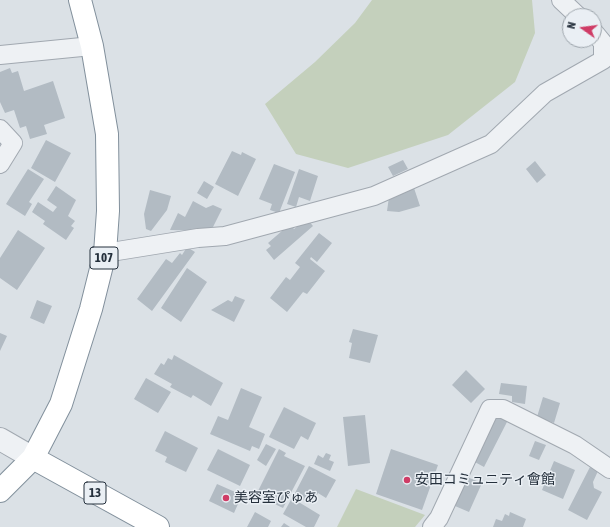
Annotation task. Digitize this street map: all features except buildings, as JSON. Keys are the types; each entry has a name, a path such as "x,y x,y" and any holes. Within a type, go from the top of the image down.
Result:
{"highway":[{"name":"107","path":"33,458 61,404 91,309 105,253 108,211 107,134 92,46 80,0"},
{"path":"0,491 33,458"},
{"name":"13","path":"33,458 158,527"}],"street":[{"path":"561,0 570,8"},
{"path":"105,253 198,238 225,236 374,196 491,144 544,93 603,60 602,42"},
{"path":"0,55 92,46"},
{"path":"0,129 13,143 0,164"},
{"path":"432,527 439,518 490,409 503,409 575,445 610,469"},
{"path":"0,439 33,458"}],"green space":[{"path":"372,0 532,0 535,33 515,82 448,135 348,168 296,154 265,104 315,62 355,23"},
{"path":"356,489 425,515 415,527 337,527"}],"place":[{"name":"安田コミュニティ會館","path":"407,480"},
{"name":"美容室ぴゅあ","path":"226,498"}]}
